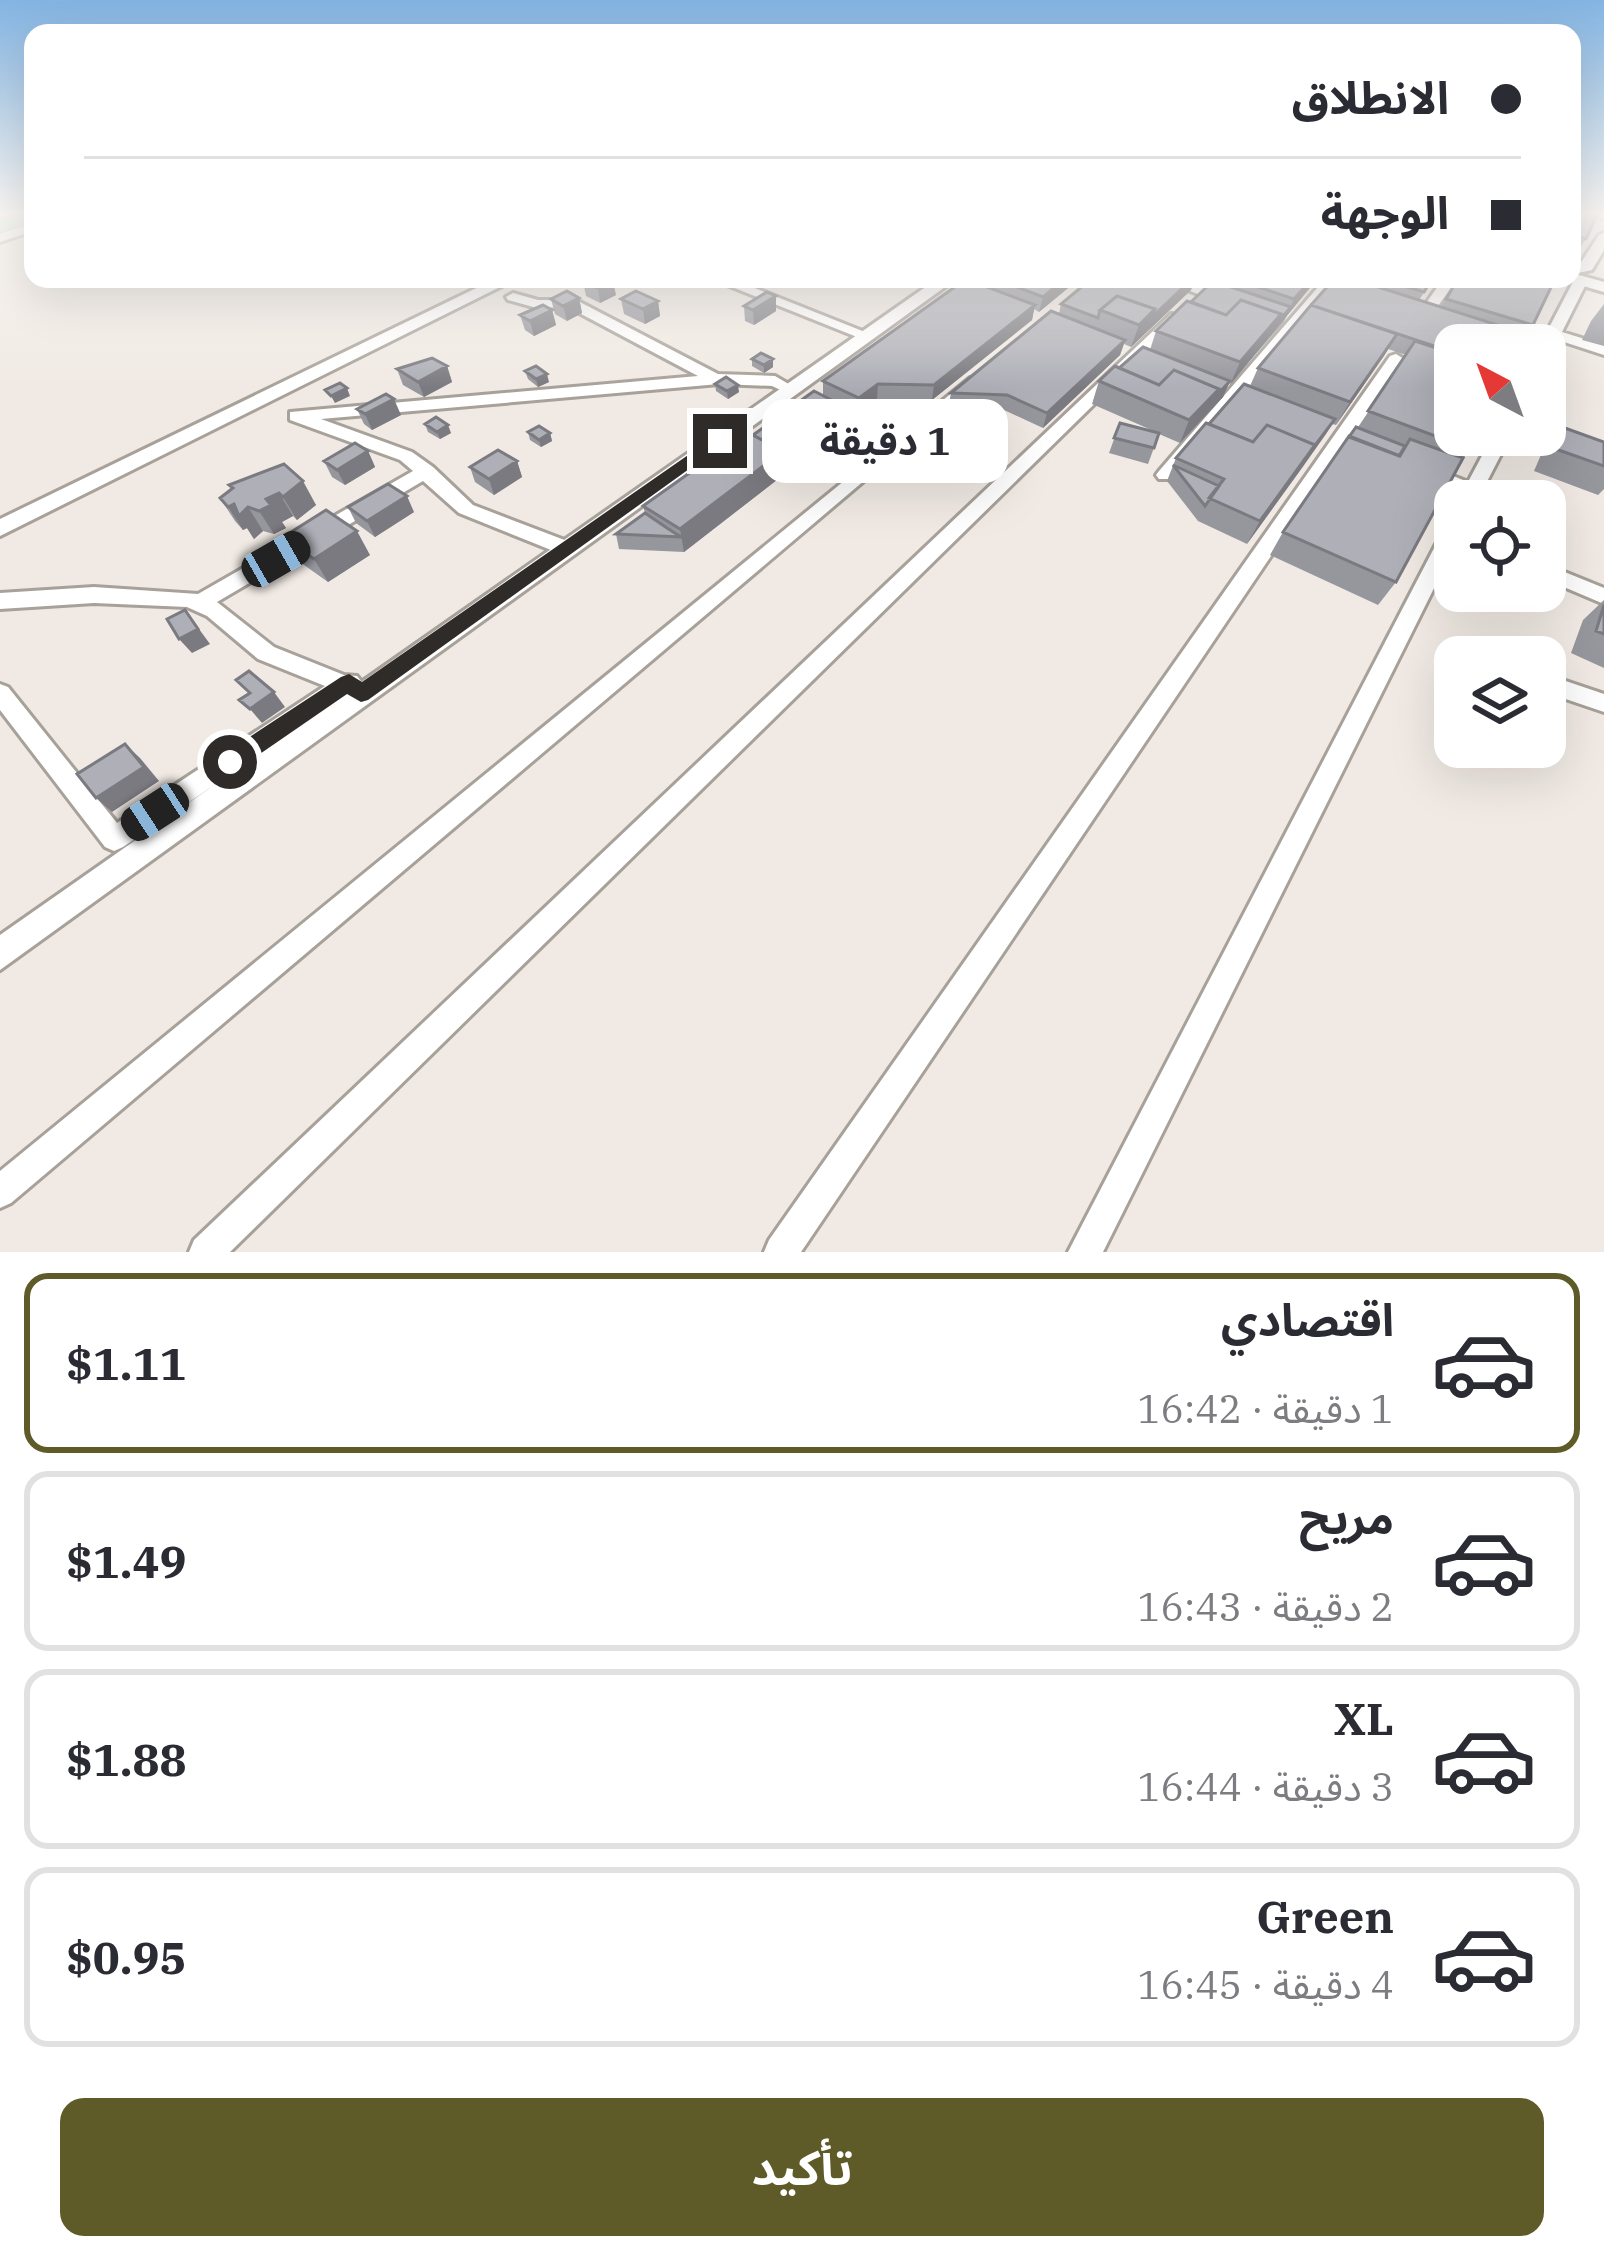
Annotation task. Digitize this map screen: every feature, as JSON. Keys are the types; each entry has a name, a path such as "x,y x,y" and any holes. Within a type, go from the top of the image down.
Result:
{"street":[{"path":"0,528 511,288 536,304 571,303 718,380"},
{"path":"742,288 867,336"},
{"path":"0,693 114,839 568,549 867,336 945,288"},
{"path":"1191,288 1240,304"},
{"path":"1165,475 1295,324 1334,288"},
{"path":"1424,316 1444,288"},
{"path":"1556,324 1571,288"},
{"path":"206,1252 1203,292"},
{"path":"1405,310 1447,323"},
{"path":"1276,317 1315,331"},
{"path":"1566,344 1604,350"},
{"path":"782,1252 1396,359"},
{"path":"0,1192 988,368"},
{"path":"568,549 466,509 406,456 296,416 718,380 775,381 791,390"},
{"path":"1213,387 1255,404"},
{"path":"1408,464 1440,480"},
{"path":"0,601 94,595 201,602 427,471"},
{"path":"1085,1252 1434,571"},
{"path":"1566,580 1604,596"},
{"path":"201,602 266,653 355,688"},
{"path":"0,954 355,688"},
{"path":"1566,690 1604,703"}],"building":[{"path":"953,288 990,288 1035,305 934,385 878,384 859,398 823,381"},
{"path":"1020,288 1054,288 1043,297"},
{"path":"1080,288 1183,288 1152,317 1155,309 1117,296 1100,310 1098,318 1061,304"},
{"path":"1206,288 1234,288 1291,307 1278,322 1281,314 1241,300 1226,315 1191,302"},
{"path":"1261,288 1304,288 1294,299"},
{"path":"1326,288 1381,288 1495,324 1434,324 1434,346 1311,305"},
{"path":"1453,288 1551,288 1530,324 1446,299"},
{"path":"567,291 579,298 563,306 551,299"},
{"path":"636,291 658,301 643,309 621,299"},
{"path":"767,292 776,296 753,310 744,306"},
{"path":"1117,296 1155,309 1139,325 1100,310"},
{"path":"1241,300 1281,314 1240,362 1156,331 1187,301 1226,315"},
{"path":"543,305 552,310 530,321 520,315"},
{"path":"1311,305 1397,334 1350,402 1258,368"},
{"path":"1051,311 1125,340 1047,413 1007,395 951,393"},
{"path":"1415,341 1434,347 1434,436 1368,411"},
{"path":"1143,347 1230,381 1216,396 1219,389 1174,370 1159,385 1119,368"},
{"path":"761,353 773,359 764,365 752,359"},
{"path":"432,358 447,366 418,382 397,369"},
{"path":"536,366 547,374 536,379 525,371"},
{"path":"1115,366 1159,385 1174,370 1219,389 1189,420 1099,381"},
{"path":"726,377 738,385 727,391 715,384"},
{"path":"340,383 347,388 331,396 325,390"},
{"path":"1244,384 1335,419 1310,452 1315,445 1267,425 1253,442 1209,424"},
{"path":"814,391 849,409 783,459 783,451 753,435"},
{"path":"386,394 394,399 365,414 357,409"},
{"path":"436,417 448,425 437,432 425,424"},
{"path":"1120,423 1159,433 1154,448 1114,438"},
{"path":"1206,423 1253,442 1267,425 1315,445 1260,521 1209,498 1224,479 1176,458"},
{"path":"539,426 550,433 539,440 528,432"},
{"path":"1356,427 1405,446 1399,456 1349,437"},
{"path":"1566,428 1604,442 1604,466 1566,453"},
{"path":"747,432 783,451 680,529 643,506"},
{"path":"1349,436 1400,456 1410,439 1434,448 1434,456 1463,458 1451,480 1434,480 1434,512 1396,582 1283,532"},
{"path":"355,443 368,451 337,470 324,461"},
{"path":"498,450 517,461 489,479 470,467"},
{"path":"284,464 303,481 283,497 279,493 266,499 271,505 259,511 248,507 239,516 234,504 228,507 220,498 233,488 229,485"},
{"path":"1173,465 1219,486 1205,506"},
{"path":"388,484 407,496 367,521 348,507"},
{"path":"326,510 357,531 314,559 283,537"},
{"path":"645,513 667,528 681,537 616,534"},
{"path":"1604,605 1604,634 1596,631"},
{"path":"185,610 198,629 179,639 167,619"},
{"path":"249,671 274,692 250,709 239,700 250,693 236,680"},
{"path":"125,744 144,767 96,798 77,774"}],"route":[{"path":"230,762 349,682 361,694 720,441"}]}
